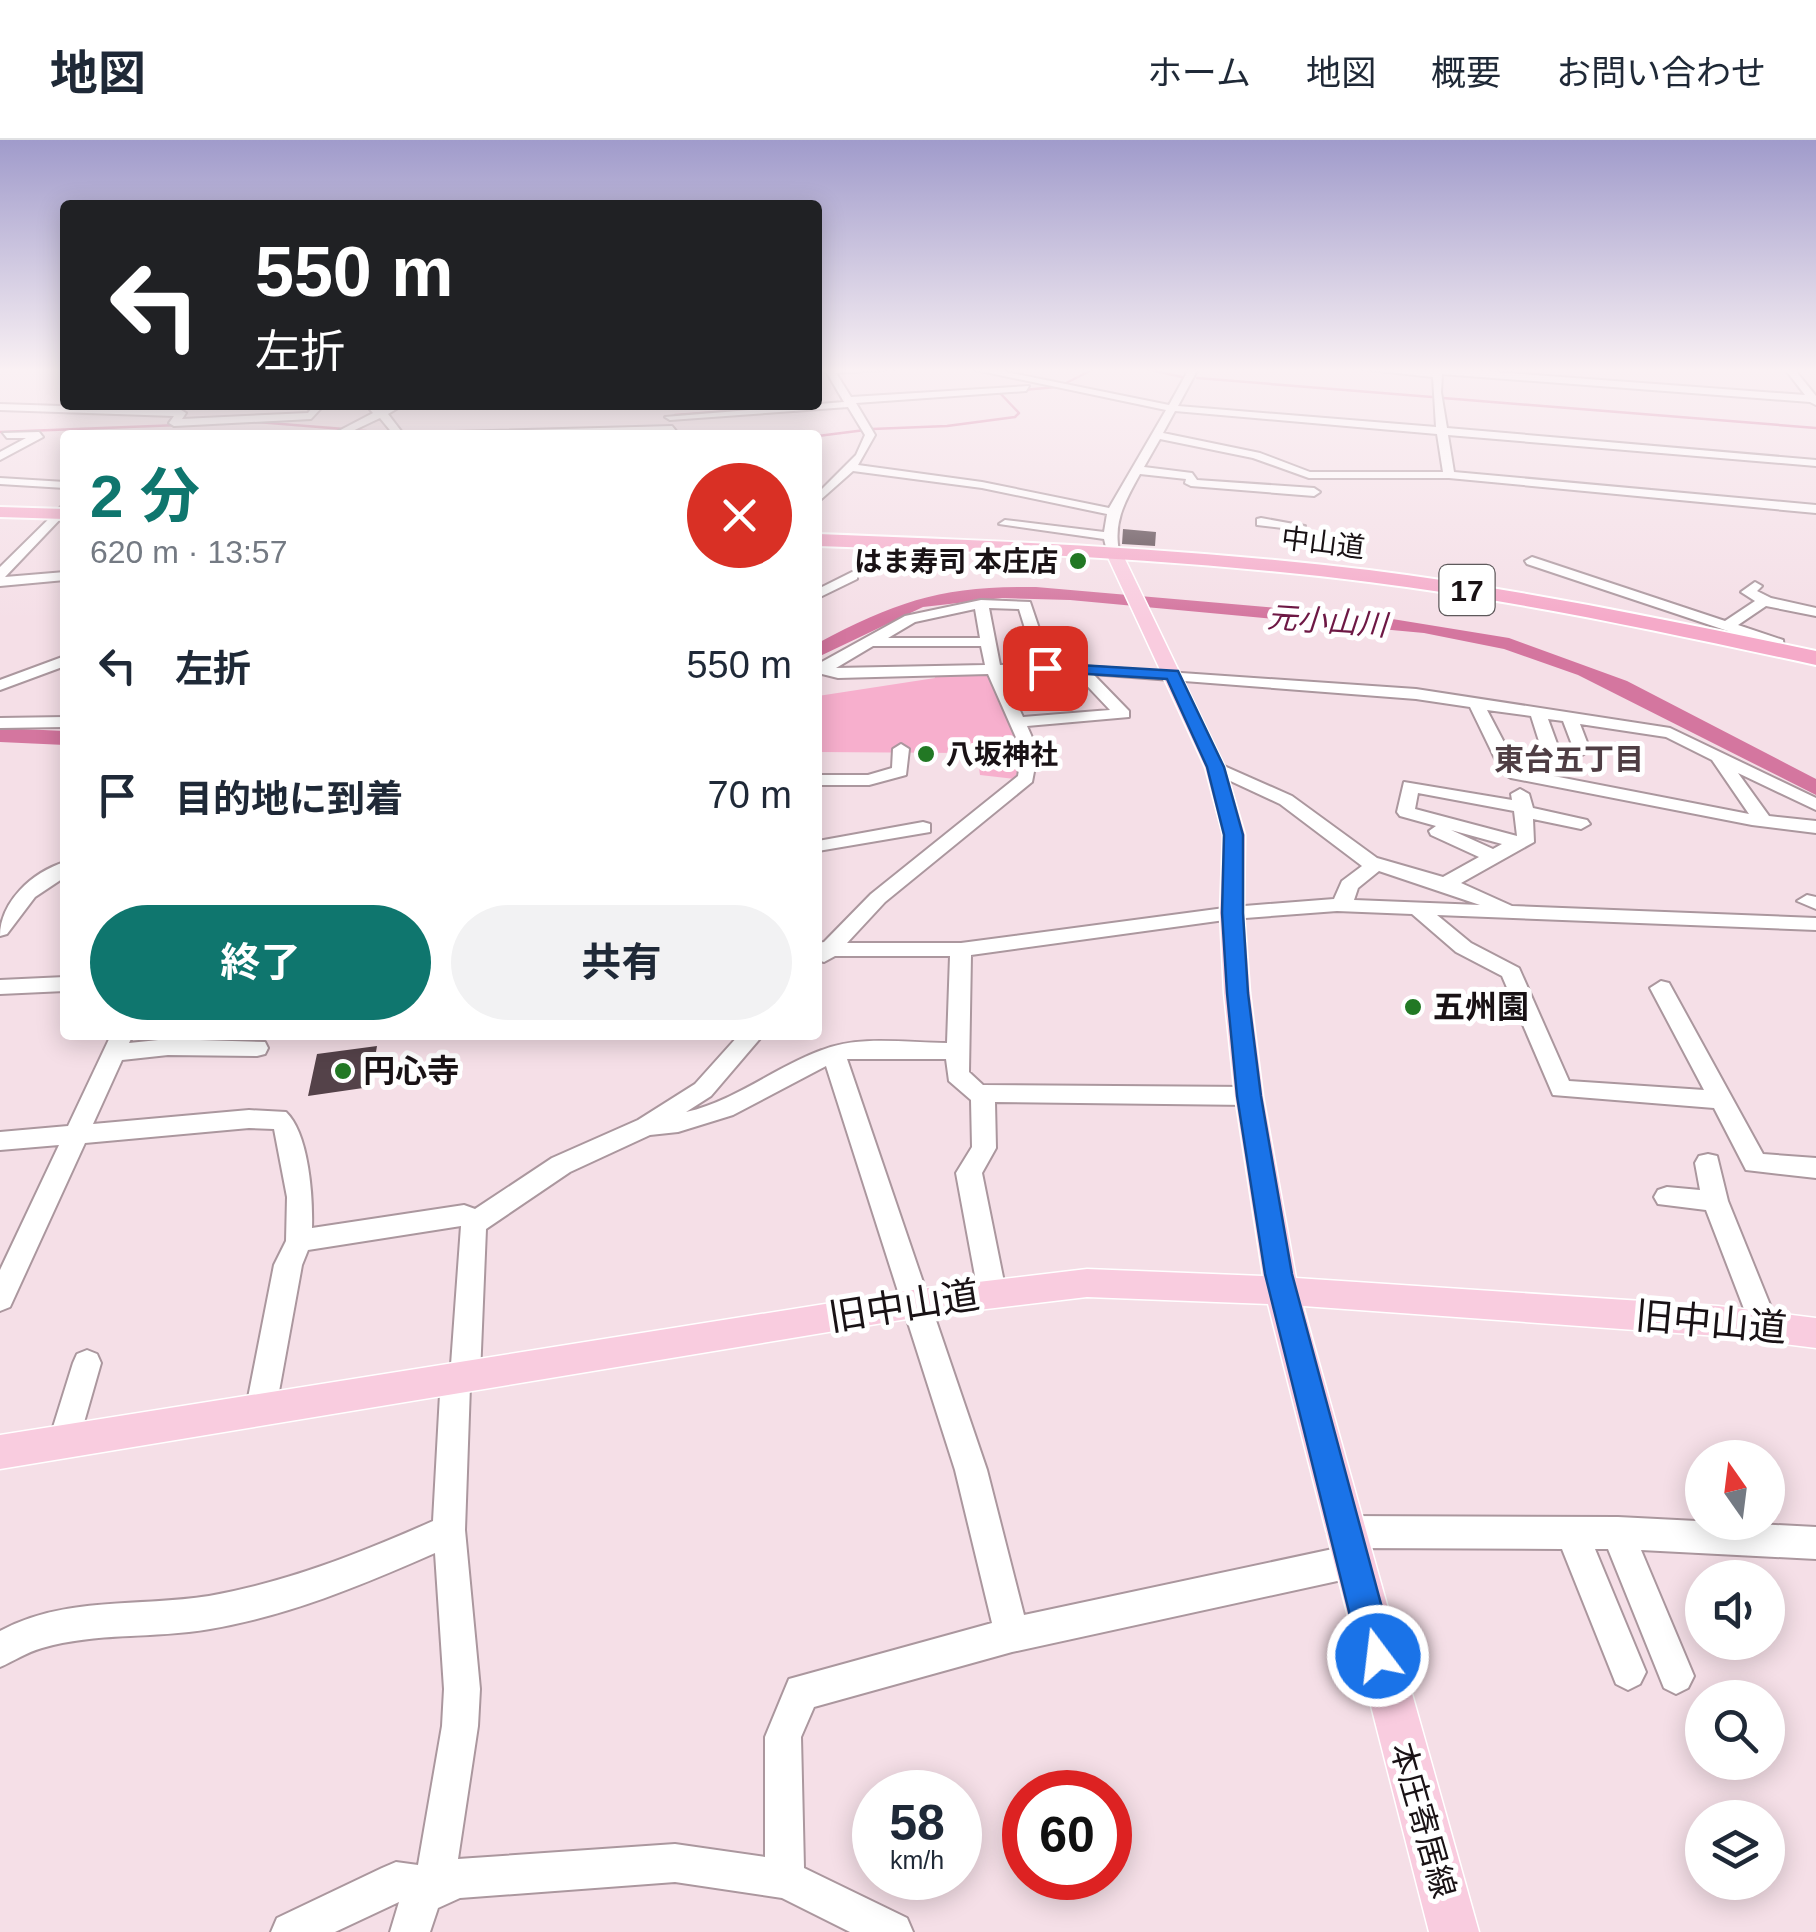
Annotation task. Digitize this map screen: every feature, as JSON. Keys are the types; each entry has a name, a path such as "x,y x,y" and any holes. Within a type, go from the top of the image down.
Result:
{"highway":[{"path":"0,512 60,512"},
{"name":"中山道","path":"822,540 1111,544 1431,585 1573,608 1816,658"}],"main road":[{"name":"本庄寄居線","path":"1111,544 1215,767 1234,835 1232,913 1249,1096 1282,1292 1347,1547 1454,1932"},
{"name":"旧中山道","path":"0,1452 918,1303 1086,1283 1282,1292 1816,1333"}],"street":[{"path":"822,495 862,453"},
{"path":"1005,524 1076,534 1111,544 1113,512 1146,453"},
{"path":"1244,453 1309,475 1449,475 1816,509"},
{"path":"1445,453 1449,475"},
{"path":"1691,453 1816,463"},
{"path":"849,468 982,485 1113,512"},
{"path":"1136,470 1192,476 1191,483 1206,495 1314,492"},
{"path":"0,489 7,481 60,486"},
{"path":"1076,534 1072,520 1078,506"},
{"path":"0,578 60,514"},
{"path":"1260,522 1299,526"},
{"path":"1532,560 1778,643 1777,650"},
{"path":"0,578 60,576"},
{"path":"822,592 852,576"},
{"path":"1755,586 1748,592 1764,600 1816,612"},
{"path":"1728,625 1764,600"},
{"path":"822,952 878,898 1026,778 1030,751 993,669 980,604"},
{"path":"822,668 933,611 980,604 1025,606 1045,668"},
{"path":"933,611 938,643"},
{"path":"868,642 988,642"},
{"path":"0,670 58,664"},
{"path":"0,685 58,664"},
{"path":"1016,722 1123,714 1078,668"},
{"path":"822,669 838,673 1078,668 1416,694 1670,733 1816,805"},
{"path":"1445,884 1527,838 1525,810 1477,705"},
{"path":"1507,764 1554,760 1538,714"},
{"path":"1570,718 1582,750"},
{"path":"0,723 60,722"},
{"path":"822,780 869,780 900,771 900,748"},
{"path":"1716,754 1763,822"},
{"path":"1507,764 1763,822 1816,827"},
{"path":"1215,767 1286,800 1377,864 1445,884 1512,912"},
{"path":"1519,843 1406,812 1410,786 1581,824"},
{"path":"920,806 925,849 932,854"},
{"path":"822,845 923,828"},
{"path":"1438,831 1494,856"},
{"path":"1342,905 1349,885 1377,864"},
{"path":"0,930 28,893 60,871"},
{"path":"822,953 961,950 1232,913 1342,905 1816,924"},
{"path":"1418,909 1464,949 1502,963 1511,973 1560,1090 1719,1100"},
{"path":"961,950 957,1076 983,1093 1249,1096"},
{"path":"0,988 60,984"},
{"path":"1661,988 1754,1162 1816,1168"},
{"path":"410,1932 430,1888 460,1726 462,1689 449,1530 471,1234 476,1222 561,1165 647,1126 703,1090 748,1040"},
{"path":"0,1299 118,1044 257,1048"},
{"path":"647,1126 678,1125 727,1111 834,1054 955,1051"},
{"path":"834,1054 972,1470 1012,1635"},
{"path":"983,1093 984,1148 969,1173 992,1292"},
{"path":"0,1141 277,1118 285,1126 300,1196 299,1241 288,1265 261,1408"},
{"path":"1708,1163 1715,1201 1764,1326"},
{"path":"1667,1198 1715,1201"},
{"path":"299,1241 464,1215 476,1222"},
{"path":"64,1440 87,1362"},
{"path":"0,1650 24,1635 54,1627 180,1617 258,1602 379,1562 449,1530"},
{"path":"1572,1533 1628,1672"},
{"path":"785,1879 782,1737 802,1692 1347,1547 1572,1533 1816,1543"},
{"path":"1618,1533 1676,1676"},
{"path":"290,1932 396,1882 430,1888 460,1878 675,1863 785,1879 893,1932"}],"shaded area":[{"path":"934,673 989,673 1022,754 1015,779 980,775 979,768 963,753 822,752 822,695 935,678"}],"building":[{"path":"1123,529 1156,532 1155,546 1122,544"},
{"name":"円心寺","path":"377,1046 370,1087 308,1096 317,1054"}],"waterway":[{"name":"元小山川","path":"822,649 902,608 934,599 1002,592 1424,628 1509,644 1586,670 1653,701 1816,788"},
{"name":"元小山川","path":"0,735 60,738"}],"place":[{"name":"はま寿司 本庄店","path":"1078,561"},
{"name":"八坂神社","path":"926,754"},
{"name":"五州園","path":"1413,1007"},
{"name":"円心寺","path":"343,1071"}],"district":[{"name":"東台五丁目","path":"1569,759"}],"route":[{"path":"1045,668 1173,675 1215,767 1234,835 1232,913 1238,993 1249,1096 1278,1274 1378,1656"}]}
